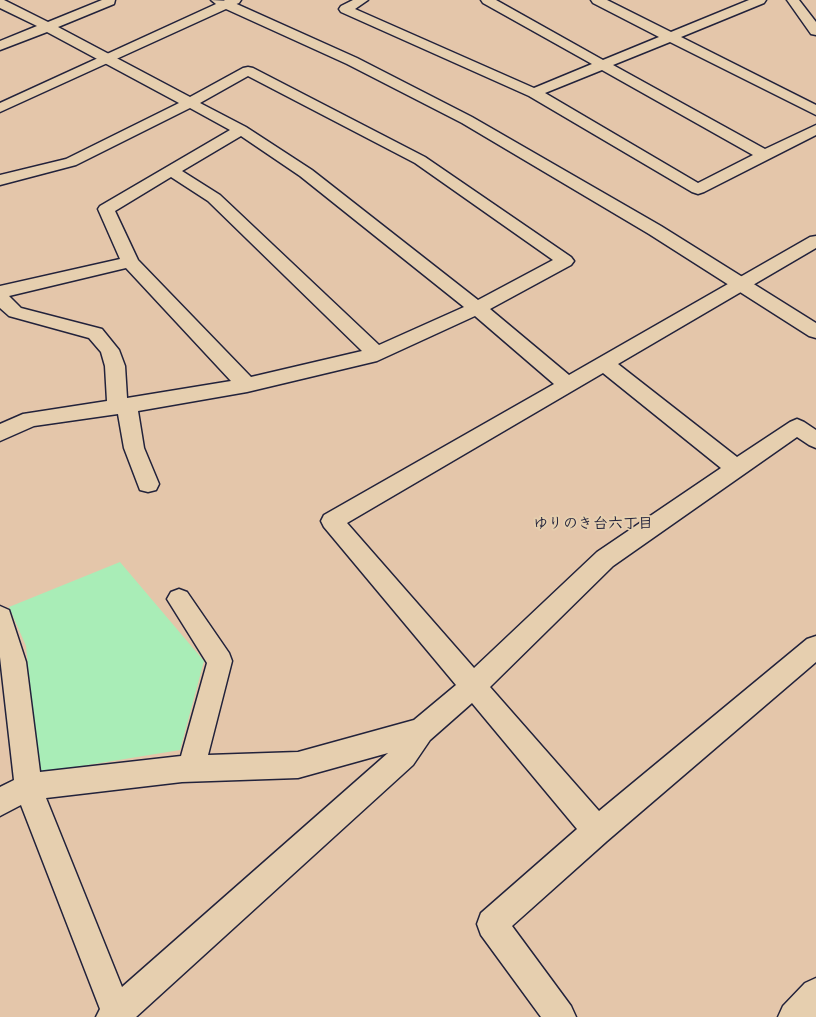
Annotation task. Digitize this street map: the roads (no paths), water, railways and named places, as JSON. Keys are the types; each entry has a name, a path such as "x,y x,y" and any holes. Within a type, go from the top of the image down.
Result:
{"street":[{"path":"0,46 110,1 108,0"},
{"path":"362,0 345,9 534,92 698,189 816,129"},
{"path":"487,0 764,155"},
{"path":"534,92 760,0"},
{"path":"793,0 816,31"},
{"path":"0,108 107,59 226,1 352,61 467,120 655,230 816,332"},
{"path":"601,1 816,111"},
{"path":"0,4 46,26 241,130 306,173 477,308 568,384"},
{"path":"0,180 71,162 189,103 248,71 420,160 565,261 477,308 377,354 247,385 122,406 30,419 0,433"},
{"path":"241,130 106,209 130,262 247,385"},
{"path":"172,171 214,198 377,354"},
{"path":"597,831 474,685 332,521 816,241"},
{"path":"0,292 130,262"},
{"path":"0,297 15,312 95,333 110,350 116,366 122,406 134,448 148,484"},
{"path":"604,363 736,468"},
{"path":"0,617 14,662 28,787 115,1015 404,756 421,731 474,685 605,559 797,427 816,440"},
{"path":"179,599 220,661 191,768"},
{"path":"560,1017 492,924 597,831 816,647"},
{"path":"0,802 28,787 191,768 298,765 421,731"},
{"path":"794,1017 816,994"}],"district":[{"name":"ゆりのき台六丁目","path":"593,525"}]}
